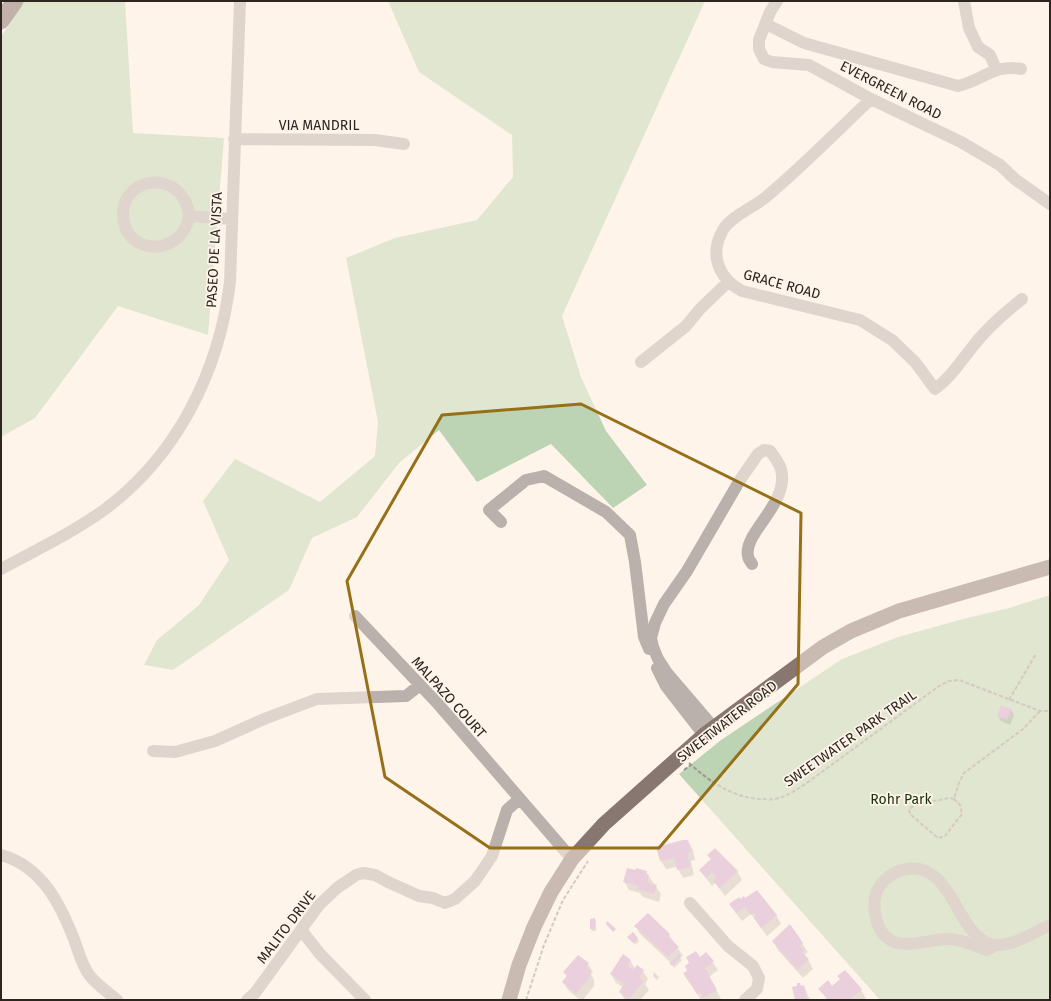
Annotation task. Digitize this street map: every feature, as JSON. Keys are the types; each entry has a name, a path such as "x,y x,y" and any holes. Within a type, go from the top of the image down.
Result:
{"highway":[{"path":"1,21 15,1"}],"main road":[{"name":"SWEETWATER ROAD","path":"509,1000 519,965 534,927 551,892 572,859 604,824 709,732 823,647 850,631 899,611 1050,567"}],"street":[{"name":"PASEO DE LA VISTA","path":"1,569 70,532 104,510 120,497 150,468 175,435 187,418 205,381 222,330 230,282 231,219 240,1"},
{"name":"EVERGREEN ROAD","path":"777,1 770,12 760,36 758,45 760,53 764,59 772,62 809,64 871,99 961,142 1000,165 1016,180 1050,204"},
{"path":"964,1 969,28 978,47 990,55 996,69"},
{"path":"766,24 804,43 958,86 971,83 996,69 1013,67 1021,69"},
{"name":"GRACE ROAD","path":"871,99 765,198 728,224 723,230 716,252 716,260 721,274 728,282 742,291 860,320 892,340 915,362 935,389 956,371 975,344 1001,316 1022,300"},
{"name":"VIA MANDRIL","path":"234,139 375,140 404,144"},
{"path":"157,182 171,186 182,195 188,208 188,216 185,230 175,241 162,247 155,247 141,243 130,234 126,228 123,213 124,206 131,193 143,185 157,182"},
{"path":"188,216 231,219"},
{"path":"641,362 686,326 700,309 728,282"},
{"path":"709,732 658,659 651,638 655,623 664,604 687,571 740,480 758,454 764,450 770,451 781,469 782,482 778,497 752,538 748,547 748,556 752,564"},
{"path":"501,522 488,510 526,480 544,476 606,512 630,535 635,562 644,637 666,686 709,732"},
{"name":"MALPAZO COURT","path":"355,616 420,685 519,799"},
{"path":"153,751 175,752 215,741 264,719 317,699 406,696 420,685"},
{"path":"519,799 572,859"},
{"name":"MALITO DRIVE","path":"247,1000 255,993 302,931 319,905 337,888 356,875 363,873 375,874 388,882 419,896 433,898 445,903 456,899 475,881 492,856 507,810 519,799"},
{"path":"1,855 25,865 42,881 55,897 66,919 88,972 117,1000"},
{"path":"996,945 987,950 947,938 913,944 897,942 890,939 878,924 874,910 875,894 881,885 896,872 912,868 926,871 938,879 972,929 982,940 1004,946 1050,925"},
{"path":"690,903 728,946 753,966 760,978 757,989 749,997"},
{"path":"302,931 320,954 364,1000"}],"path":[{"path":"1009,700 1036,654"},
{"name":"SWEETWATER PARK TRAIL","path":"680,774 691,765 712,782 729,792 749,798 774,800 791,794 939,686 949,681 959,680 1040,711 1050,711"},
{"path":"954,799 964,773 1023,729 1040,711"},
{"path":"949,798 954,799 960,805 962,814 945,836 938,838 910,814 909,809 915,805 949,798"},
{"path":"526,1000 544,945 562,900 589,860"}],"highlighted area":[{"path":"581,404 801,513 798,684 659,848 490,848 385,777 347,581 442,415"}],"green space":[{"path":"23,1 125,1 133,133 224,138 208,335 118,306 35,418 1,437 1,37"},
{"path":"388,1 705,1 562,316 581,377 606,431 647,485 613,508 551,444 477,482 439,430 399,463 357,517 312,538 289,590 173,670 144,665 157,640 199,605 229,560 203,501 235,459 320,502 375,456 378,422 346,258 395,238 477,220 513,177 512,135 419,72"},
{"name":"Rohr Park","path":"1050,595 1050,1000 880,1000 679,774 721,740 842,659 898,637 1009,608"}],"building":[{"path":"1001,705 1012,709 1007,720 997,716"},
{"path":"688,840 691,852 687,853 690,867 677,870 674,858 660,861 656,847"},
{"path":"715,848 738,871 720,888 713,881 717,877 712,872 706,878 699,870 711,859 707,855"},
{"path":"627,868 635,870 636,868 647,871 646,874 649,875 647,882 657,885 654,894 637,889 638,886 623,882"},
{"path":"757,890 777,915 761,928 754,918 756,916 754,913 751,915 745,907 736,913 729,904 739,897 740,899 744,896 745,898"},
{"path":"648,913 670,934 668,936 679,947 668,957 634,926"},
{"path":"595,918 595,929 590,929 590,919"},
{"path":"607,921 616,929 613,932 606,924"},
{"path":"790,924 803,943 800,946 804,950 802,952 809,960 797,970 772,941"},
{"path":"633,932 638,938 633,943 627,937"},
{"path":"696,951 700,957 706,952 714,961 705,968 717,990 703,998 700,992 697,994 683,973 687,971 685,966 689,963 686,957"},
{"path":"623,954 631,960 627,966 633,970 637,965 644,970 639,977 644,981 629,999 619,992 624,984 610,974"},
{"path":"679,954 681,957 672,966 669,963"},
{"path":"578,955 589,963 586,967 590,970 590,977 576,994 562,982 570,972 567,975 563,972"},
{"path":"845,970 862,989 849,1000 828,999 818,989 828,980 832,986 840,979 837,976"},
{"path":"797,983 800,983 801,986 804,985 807,1000 795,1000 792,987 797,986"}]}
